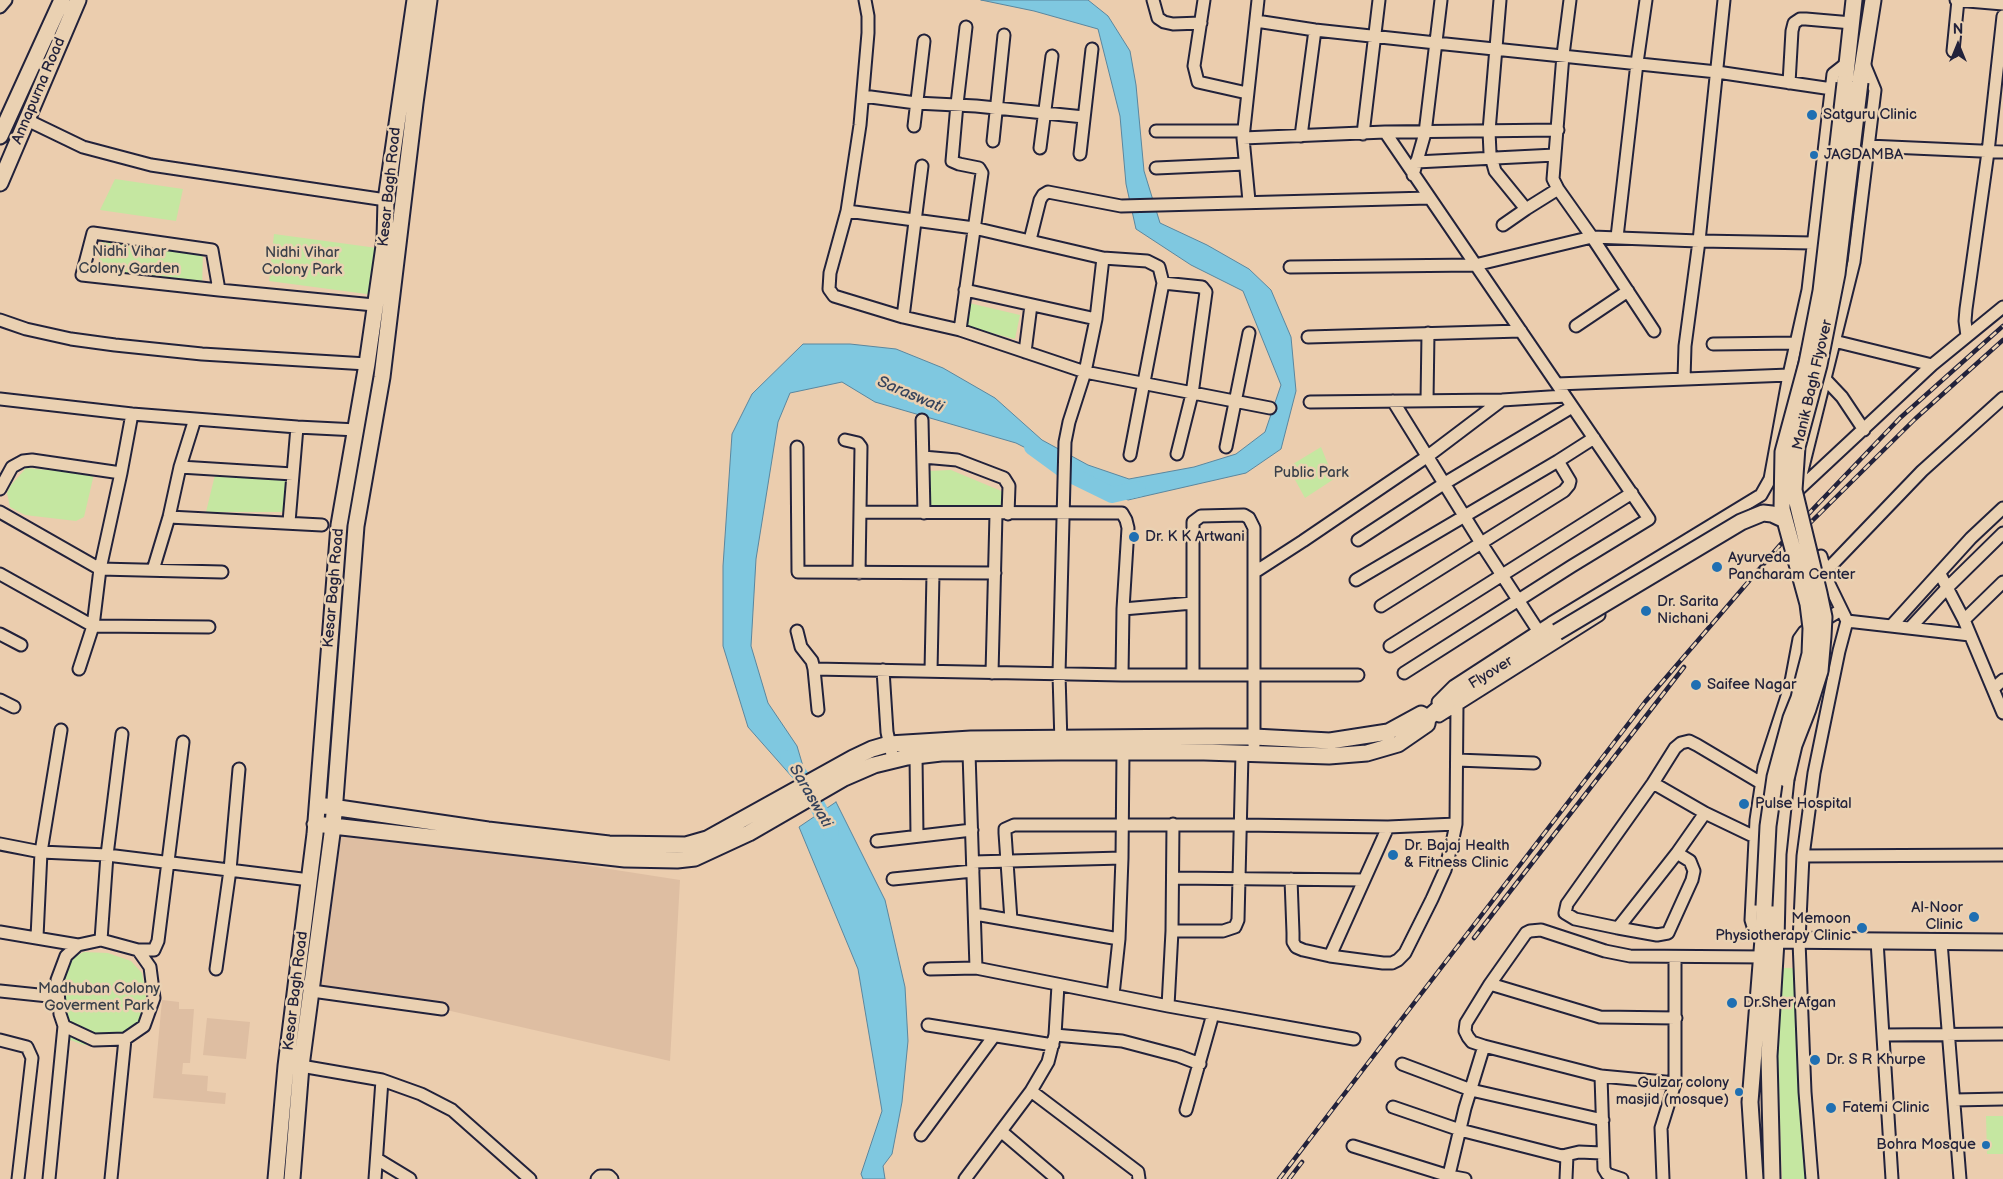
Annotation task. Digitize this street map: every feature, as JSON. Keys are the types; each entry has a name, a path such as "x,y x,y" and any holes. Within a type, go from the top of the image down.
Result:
{"main road":[{"name":"Annapurna Road","path":"0,136 62,0"},
{"name":"Annapurna Road","path":"0,183 78,0"},
{"name":"Kesar Bagh Road","path":"292,1179 301,1066 333,826 356,526 382,377 415,0"},
{"name":"Kesar Bagh Road","path":"276,1179 286,1066 310,880 339,525 367,364 385,238 386,200 429,0"},
{"name":"Manik Bagh Flyover","path":"1770,905 1786,779 1794,745 1808,710 1820,671 1824,617 1794,490 1797,447 1818,365 1837,274 1847,63 1854,0"},
{"name":"Manik Bagh Flyover","path":"1768,957 1770,905 1768,826 1775,776 1791,718 1799,698 1810,654 1811,628 1808,604 1782,509 1782,452 1808,363 1821,291 1846,85 1863,61 1873,0"},
{"name":"Flyover","path":"1427,718 1451,698 1741,522 1763,513 1772,514 1785,520"},
{"path":"316,805 370,814 609,844 686,845 707,839 790,800 840,772 872,749 889,744 970,739 1061,745 1122,752 1329,756 1366,753 1398,744 1427,718"},
{"path":"840,772 893,759 916,756 1061,745 1254,737 1330,741 1352,739 1388,732 1427,718"},
{"path":"315,824 625,860 677,860 695,858 749,833 790,800"},
{"path":"1769,940 2003,942"},
{"path":"1756,1179 1750,1102 1768,957"},
{"path":"1768,957 1768,1056 1772,1179"}],"street":[{"path":"0,7 6,0"},
{"path":"865,0 868,24 863,96 847,211 830,273 829,289 834,296 903,317 960,330 1085,372 1270,408"},
{"path":"1153,0 1158,18 1164,22 1173,24 1201,22"},
{"path":"1204,0 1194,66 1198,82 1247,93"},
{"path":"1249,201 1243,135 1258,0"},
{"path":"1363,134 1380,0"},
{"path":"1413,175 1425,133 1441,0"},
{"path":"1500,0 1489,131 1490,153 1495,170 1508,189 1526,209"},
{"path":"1570,0 1563,55 1553,179 1654,331"},
{"path":"1617,237 1646,0"},
{"path":"1684,379 1685,346 1699,242 1724,0"},
{"path":"1953,51 1958,0 2003,4"},
{"path":"1967,336 1966,309 1988,152 2003,16"},
{"path":"1789,83 1794,23 1800,19 1852,23"},
{"path":"1256,20 1315,30 1637,63 1717,72 1789,83 1846,85 1813,243 1808,290 1789,375 1770,479 1761,495 1454,686 1436,705 1427,718"},
{"path":"960,330 982,173 979,168 952,161 966,28"},
{"path":"1301,136 1315,30"},
{"path":"993,141 1004,35"},
{"path":"914,126 924,41"},
{"path":"1080,154 1092,49"},
{"path":"1040,148 1052,56"},
{"path":"1797,490 1854,262 1875,90 1863,61"},
{"path":"863,96 916,103 957,104 1084,117"},
{"path":"27,120 83,147 151,165 386,200"},
{"path":"1156,131 1301,136 1384,132 1558,130"},
{"path":"1384,132 1649,519 1404,673"},
{"path":"1868,146 2003,152"},
{"path":"1416,162 1555,155"},
{"path":"1156,168 1245,164"},
{"path":"903,317 922,166"},
{"path":"1503,225 1558,189"},
{"path":"1030,240 1040,200 1048,192 1121,206 1249,201 1429,198"},
{"path":"847,211 974,228 1104,258 1147,261 1159,267 1163,283 1142,384 1130,455"},
{"path":"219,290 212,250 93,233 82,275 219,290 374,305"},
{"path":"1290,267 1475,265 1592,237 1699,242 1813,243"},
{"path":"1061,745 1059,674 1065,442 1069,422 1085,372 1096,319 1104,258"},
{"path":"1163,283 1202,287 1206,292 1192,394 1177,454"},
{"path":"965,290 1096,319"},
{"path":"1576,326 1628,291"},
{"path":"1025,352 1031,305"},
{"path":"1427,718 1479,692 1652,582 1784,503 1932,365 2003,307"},
{"path":"0,320 70,339 114,345 202,354 367,364"},
{"path":"1308,337 1520,331"},
{"path":"1226,447 1249,334"},
{"path":"1427,400 1428,334"},
{"path":"1834,341 1932,365"},
{"path":"1713,344 1797,343"},
{"path":"1557,384 1789,375"},
{"path":"1825,379 1842,397 1864,430"},
{"path":"1310,402 1502,400 1565,396"},
{"path":"1825,572 1922,471 2003,398"},
{"path":"0,399 132,414 357,430"},
{"path":"1255,572 1428,456 1502,400"},
{"path":"1393,401 1539,632"},
{"path":"1358,540 1445,484 1572,407"},
{"path":"79,669 93,626 100,569 132,414"},
{"path":"153,570 169,517 180,467 195,419"},
{"path":"922,420 924,513"},
{"path":"289,522 297,427"},
{"path":"1356,580 1594,438"},
{"path":"845,440 858,443 861,447 859,573"},
{"path":"797,447 798,572 995,573"},
{"path":"923,457 957,460 1004,478 1009,486 1008,514"},
{"path":"0,488 12,467 23,461 32,460 121,473"},
{"path":"1381,606 1569,486 1569,477 1558,461"},
{"path":"180,467 293,474"},
{"path":"1390,646 1502,573 1632,493"},
{"path":"1892,625 1971,538 2003,508"},
{"path":"0,512 100,569 222,572"},
{"path":"860,512 1122,513 1128,528 1123,609 1122,675"},
{"path":"992,673 996,514"},
{"path":"1172,931 1223,932 1235,927 1238,920 1240,825 1248,754 1254,737 1254,528 1250,518 1244,515 1197,518 1193,522 1193,675"},
{"path":"169,517 322,525"},
{"path":"1910,628 1947,588 2003,533"},
{"path":"1812,1179 1805,1092 1799,941 1803,856 1814,773 1839,651 1847,622 1825,572 1821,556"},
{"path":"0,574 93,626 209,627"},
{"path":"931,671 933,574"},
{"path":"1940,574 1964,620 2003,713"},
{"path":"1964,620 2003,582"},
{"path":"1123,609 1193,603"},
{"path":"1769,940 1755,932 1751,920 1755,837 1761,783 1768,752 1790,687 1800,639 1804,632 1841,610"},
{"path":"1847,622 1892,625 1970,635"},
{"path":"797,631 802,647 812,661 818,710"},
{"path":"0,634 21,644"},
{"path":"814,669 1122,675 1358,675"},
{"path":"884,670 889,744 893,759"},
{"path":"1994,688 2003,680"},
{"path":"0,700 14,706"},
{"path":"1291,879 1294,942 1296,946 1304,950 1330,956 1383,963 1392,963 1405,953 1445,870 1456,824 1457,704"},
{"path":"38,937 41,852 61,730"},
{"path":"101,940 107,855 122,734"},
{"path":"1677,854 1690,861 1694,867 1693,875 1668,933 1657,935 1618,928 1575,919 1565,913 1565,909 1654,784 1675,748 1681,743 1689,741 1761,783"},
{"path":"0,932 78,945 101,940 138,950 154,950 158,941 183,742"},
{"path":"1113,995 1122,858 1122,752"},
{"path":"969,753 976,968"},
{"path":"916,756 917,836"},
{"path":"1457,760 1534,763"},
{"path":"216,969 230,870 239,769"},
{"path":"1654,784 1705,813 1755,837"},
{"path":"1618,928 1677,854 1705,813"},
{"path":"1011,920 1005,829 1014,825 1173,824 1388,827 1456,824"},
{"path":"1168,1006 1172,931 1173,824"},
{"path":"1330,956 1388,827"},
{"path":"877,841 972,830"},
{"path":"0,844 41,852 107,855 310,880"},
{"path":"1803,856 2003,855"},
{"path":"893,879 1007,862 1122,858"},
{"path":"1173,878 1364,880"},
{"path":"975,914 1118,939"},
{"path":"1674,1083 1601,1076 1484,1046 1472,1042 1464,1031 1466,1023 1490,984 1530,930 1542,930 1617,954 1675,957 1768,957"},
{"path":"1877,942 1892,1179"},
{"path":"1941,942 1960,1179"},
{"path":"49,1179 51,1143 64,1026 58,997 57,980 66,956 78,945"},
{"path":"64,1026 94,1040 125,1039 144,1026 154,998 150,967 138,950"},
{"path":"1663,1179 1661,1128 1674,1083 1675,957"},
{"path":"930,969 976,968 1168,1006 1354,1039"},
{"path":"1490,984 1600,1017 1676,1018"},
{"path":"965,1179 1002,1132 1031,1091 1048,1062 1054,1040 1058,985"},
{"path":"312,991 442,1008"},
{"path":"0,992 58,997"},
{"path":"1186,1110 1213,1014"},
{"path":"928,1025 994,1036 1054,1040 1122,1041 1179,1056 1200,1064"},
{"path":"1884,1035 2003,1034"},
{"path":"921,1135 994,1036"},
{"path":"111,1179 125,1039"},
{"path":"0,1040 27,1047 32,1058 18,1179"},
{"path":"1448,1177 1484,1046"},
{"path":"1402,1064 1471,1090 1603,1120"},
{"path":"301,1066 382,1080 421,1094 452,1110 530,1179"},
{"path":"1601,1076 1604,1169 1607,1174 1622,1179"},
{"path":"375,1179 382,1080"},
{"path":"1031,1091 1138,1172 1139,1179"},
{"path":"1954,1100 2003,1099"},
{"path":"1393,1107 1460,1130 1562,1156 1579,1152 1602,1153"},
{"path":"1002,1132 1049,1177"},
{"path":"1354,1146 1448,1177 1465,1179"},
{"path":"1566,1179 1567,1156"},
{"path":"377,1160 410,1179"},
{"path":"597,1179 600,1176 609,1176 612,1179"}],"shaded area":[{"path":"333,826 680,880 670,1061 442,1009 312,991"},
{"path":"162,1000 179,1002 179,1009 194,1009 190,1063 183,1063 182,1074 208,1076 207,1091 226,1093 225,1104 153,1098"},
{"path":"207,1018 250,1022 246,1059 203,1055"}],"green space":[{"path":"115,179 183,189 176,221 100,210"},
{"name":"Nidhi Vihar Colony Park","path":"274,234 377,248 374,295 269,281"},
{"name":"Nidhi Vihar Colony Garden","path":"103,237 203,251 202,289 96,277"},
{"path":"969,303 1020,315 1015,339 964,326"},
{"name":"Public Park","path":"1321,447 1334,479 1305,498 1288,467"},
{"path":"26,468 94,474 84,517 76,521 25,515 10,507 7,493 11,485"},
{"path":"951,470 1006,493 1005,510 934,509 928,503 928,471"},
{"path":"226,471 291,476 286,512 206,512 215,475"},
{"name":"Madhuban Colony Goverment Park","path":"84,952 108,953 131,961 142,973 148,1007 131,1034 121,1042 84,1045 68,1039 58,1030 51,993 55,973 68,960"},
{"path":"1778,968 1797,968 1800,1110 1808,1179 1782,1179 1777,1033"},
{"path":"1986,1116 2003,1116 2003,1154 1987,1154"}],"water":[{"path":"981,0 1088,0 1108,16 1130,51 1136,85 1144,171 1160,223 1207,245 1249,269 1271,290 1291,337 1296,391 1281,449 1246,473 1128,500 1016,443 875,402 842,382 790,393 778,422 756,559 751,646 768,703 797,746 805,773 793,778 748,727 723,646 723,566 732,434 752,394 803,344 850,344 896,349 943,368 995,398 1042,440 1088,465 1129,479 1194,467 1236,454 1265,432 1281,385 1243,291 1191,265 1136,229 1126,184 1120,116 1098,29 1034,11"},
{"path":"836,802 885,900 905,987 908,1041 902,1102 892,1154 883,1166 885,1179 863,1179 861,1174 882,1111 858,969 799,827"}],"waterway":[{"name":"Saraswati","path":"1032,447 1069,474 1112,495 1138,489"},
{"name":"Saraswati","path":"788,758 805,782 831,832"}],"railway":[{"path":"1279,1179 1645,702 1814,508 1900,418 2003,326"},
{"path":"1807,526 1915,419 2003,340"},
{"path":"1474,938 1684,667"},
{"path":"1289,1179 1302,1162"}],"place":[{"name":"Satguru Clinic","path":"1812,115"},
{"name":"JAGDAMBA","path":"1814,155"},
{"name":"Dr. K K Artwani","path":"1134,537"},
{"name":"Ayurveda Pancharam Center","path":"1717,567"},
{"name":"Dr. Sarita Nichani","path":"1646,611"},
{"name":"Saifee Nagar","path":"1696,685"},
{"name":"Pulse Hospital","path":"1744,804"},
{"name":"Dr. Bajaj Health & Fitness Clinic","path":"1393,855"},
{"name":"Al-Noor Clinic","path":"1974,917"},
{"name":"Memoon Physiotherapy Clinic","path":"1862,928"},
{"name":"Dr.Sher Afgan","path":"1732,1003"},
{"name":"Dr. S R Khurpe","path":"1815,1060"},
{"name":"Gulzar colony masjid (mosque)","path":"1739,1092"},
{"name":"Fatemi Clinic","path":"1831,1108"},
{"name":"Bohra Mosque","path":"1986,1145"}]}
